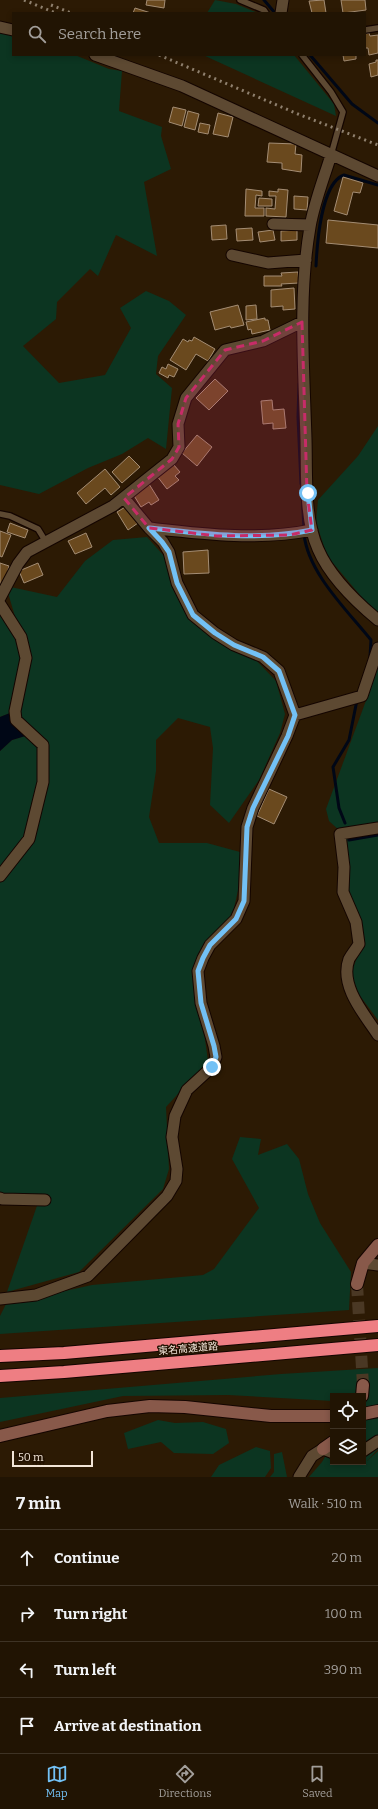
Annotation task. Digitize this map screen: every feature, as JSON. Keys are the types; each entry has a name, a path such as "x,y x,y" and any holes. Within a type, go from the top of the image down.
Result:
{"highway":[{"name":"東名高速道路","path":"0,1356 64,1353 378,1326"},
{"name":"東名高速道路","path":"0,1376 64,1372 378,1345"}],"street":[{"path":"281,12 283,0"},
{"path":"0,27 12,30"},
{"path":"98,56 182,86 378,176"},
{"path":"331,155 310,225 299,323 311,530 328,568 362,607 378,620"},
{"path":"274,224 310,225"},
{"path":"232,255 268,263 306,260"},
{"path":"0,598 18,564 27,552 113,506 172,459 179,447 178,424 186,398 225,350 263,341 299,323"},
{"path":"0,1299 36,1295 88,1276 167,1196 176,1181 178,1169 172,1137 175,1116 187,1090 212,1067 216,1057 201,1003 198,971 210,945 236,919 244,901 247,827 253,808 288,736 295,715 279,671 263,657 234,645 215,633 193,615 177,583 169,552 124,498"},
{"path":"149,528 217,536 297,533 311,530"},
{"path":"0,604 21,637 26,658 15,712 16,720 43,745 44,757 43,782 29,839 0,876"},
{"path":"295,715 362,696 378,648"},
{"path":"378,828 340,834 344,866 343,892 356,922 359,944 349,960 347,971 349,986 378,1035"},
{"path":"0,1198 45,1200"},
{"path":"357,1284 363,1263 378,1245"},
{"path":"363,1263 378,1265"},
{"path":"0,1436 107,1411 150,1406 185,1407 271,1416 330,1416"},
{"path":"366,1413 378,1411"},
{"path":"366,1449 378,1441"},
{"path":"299,1477 312,1456 330,1448"}],"lane":[{"path":"240,0 264,10 265,12"},
{"path":"366,30 378,28"},
{"path":"303,56 331,92 343,112 331,155"},
{"path":"0,514 10,516 38,529 46,542"}],"highlighted area":[{"path":"302,322 307,493 312,530 290,535 217,536 149,528 124,498 172,459 179,447 178,424 186,398 225,350 263,341"}],"green space":[{"path":"215,0 236,4 256,12 208,12"},
{"path":"0,33 12,35 12,56 77,56 109,69 122,71 119,111 162,127 161,136 171,169 144,182 157,256 116,235 98,276 90,269 57,302 56,319 23,346 59,383 105,375 131,328 120,308 146,291 169,301 186,315 158,356 156,374 172,388 166,449 148,438 122,454 88,468 39,494 0,485"},
{"path":"205,56 295,56 334,104 336,116"},
{"path":"378,426 378,612 370,607 327,556 316,522 318,500 358,456"},
{"path":"147,537 164,556 172,587 188,618 217,641 251,655 276,681 285,714 280,733 259,780 229,823 210,805 213,748 210,727 178,718 156,740 156,771 149,817 159,843 207,843 240,852 239,886 232,917 203,948 203,1024 208,1061 166,1107 169,1169 163,1189 79,1272 7,1292 39,1200 0,1195 0,751 12,740 31,734 15,711 0,717 0,604 21,637 6,586 57,597 85,561 113,540"},
{"path":"378,668 378,1020 354,988 352,971 362,944 361,921 351,901 341,832 329,821 326,809"},
{"path":"240,1137 261,1139 258,1155 287,1144 299,1159 308,1194 320,1223 351,1272 349,1310 0,1334 0,1316 6,1304 92,1285 203,1275 214,1269 259,1208 232,1159"},
{"path":"378,1368 378,1449 367,1461 378,1451 378,1477 309,1477 322,1462 330,1448 330,1465 366,1465 366,1393 330,1393 330,1401 228,1395 123,1396 0,1422 0,1398 281,1374"},
{"path":"158,1420 175,1423 203,1422 226,1429 229,1443 213,1454 174,1453 161,1442 128,1449 124,1433"},
{"path":"256,1447 270,1451 271,1468 265,1477 211,1477 219,1465"},
{"path":"282,1452 287,1477 270,1477 274,1472 274,1454"}],"water":[{"path":"10,713 32,734 12,740 0,751 0,717"}],"building":[{"path":"147,0 165,0 164,8 146,5"},
{"path":"324,0 326,12 312,12 309,1"},
{"path":"341,0 365,0 366,10 343,12"},
{"path":"135,8 148,12 133,12"},
{"path":"369,33 370,36 378,35 378,53 369,55 368,48 366,48 366,34"},
{"path":"343,56 356,56 356,59 344,61"},
{"path":"376,60 378,60 378,75 371,77 369,64 376,62"},
{"path":"173,107 186,110 182,126 169,122"},
{"path":"188,111 199,114 195,130 184,127"},
{"path":"218,113 233,117 228,137 213,134"},
{"path":"200,123 210,125 208,134 198,132"},
{"path":"269,143 296,144 295,154 302,155 301,172 282,169 282,163 267,162"},
{"path":"343,177 363,183 360,193 353,192 347,215 334,211"},
{"path":"246,189 262,191 262,196 256,195 255,208 264,208 264,216 245,216"},
{"path":"278,189 288,190 286,217 266,216 266,208 275,209 276,196 269,196 269,191 278,192"},
{"path":"294,196 308,197 307,210 294,209"},
{"path":"259,198 272,199 272,206 258,206"},
{"path":"328,220 378,225 378,248 326,243"},
{"path":"226,225 227,239 212,240 211,226"},
{"path":"252,228 253,240 237,241 236,229"},
{"path":"273,230 275,240 260,242 258,232"},
{"path":"297,230 297,240 281,241 281,231"},
{"path":"298,272 299,283 281,284 282,286 264,286 264,276 282,276 281,273"},
{"path":"294,288 295,309 283,310 283,306 271,307 271,290"},
{"path":"238,305 244,325 231,328 230,326 215,330 210,312"},
{"path":"256,305 257,319 246,320 246,306"},
{"path":"265,318 265,320 268,320 270,330 252,334 251,329 248,330 246,322"},
{"path":"194,337 215,349 208,361 196,354 186,370 170,360 183,339 188,342 189,340 192,341"},
{"path":"168,364 178,369 174,377 169,375 168,378 159,373 162,367 166,369"},
{"path":"215,379 228,391 209,410 196,398"},
{"path":"272,400 273,410 284,409 286,428 273,429 273,423 263,424 261,401"},
{"path":"197,435 212,447 197,466 182,453"},
{"path":"129,456 140,467 122,483 112,472"},
{"path":"173,464 180,472 175,476 179,480 167,489 157,476"},
{"path":"105,469 120,487 111,495 105,488 86,504 77,493"},
{"path":"149,484 159,500 151,505 149,502 141,507 133,494"},
{"path":"127,506 138,523 128,530 117,512"},
{"path":"10,523 28,530 25,538 7,532"},
{"path":"0,531 11,535 2,557 0,556"},
{"path":"86,533 92,547 75,554 68,541"},
{"path":"208,550 209,573 184,574 183,552"},
{"path":"0,563 9,566 3,590 0,589"},
{"path":"38,563 43,575 24,583 19,571"},
{"path":"269,789 287,797 274,824 257,816"}],"waterway":[{"path":"264,0 274,12"},
{"path":"311,56 352,104 378,123"},
{"path":"316,266 319,230 325,202 336,180 344,175 378,185"},
{"path":"299,384 298,417 301,484"},
{"path":"302,494 304,528"},
{"path":"304,534 307,549 321,577 340,604 371,640 370,657"},
{"path":"345,823 339,808 333,767 349,740 357,700"},
{"path":"349,840 378,835"}],"tunnel":[{"path":"357,1284 363,1385"}],"railway":[{"path":"24,0 54,12"},
{"path":"51,5 68,12"},
{"path":"161,56 298,114 378,145"}],"route":[{"path":"212,1067 216,1057 201,1003 198,986 198,971 210,945 236,919 244,901 247,827 253,808 288,736 295,715 279,671 263,657 234,645 215,633 193,615 177,583 169,552 149,528 217,536 290,534 312,530 308,493"}]}
